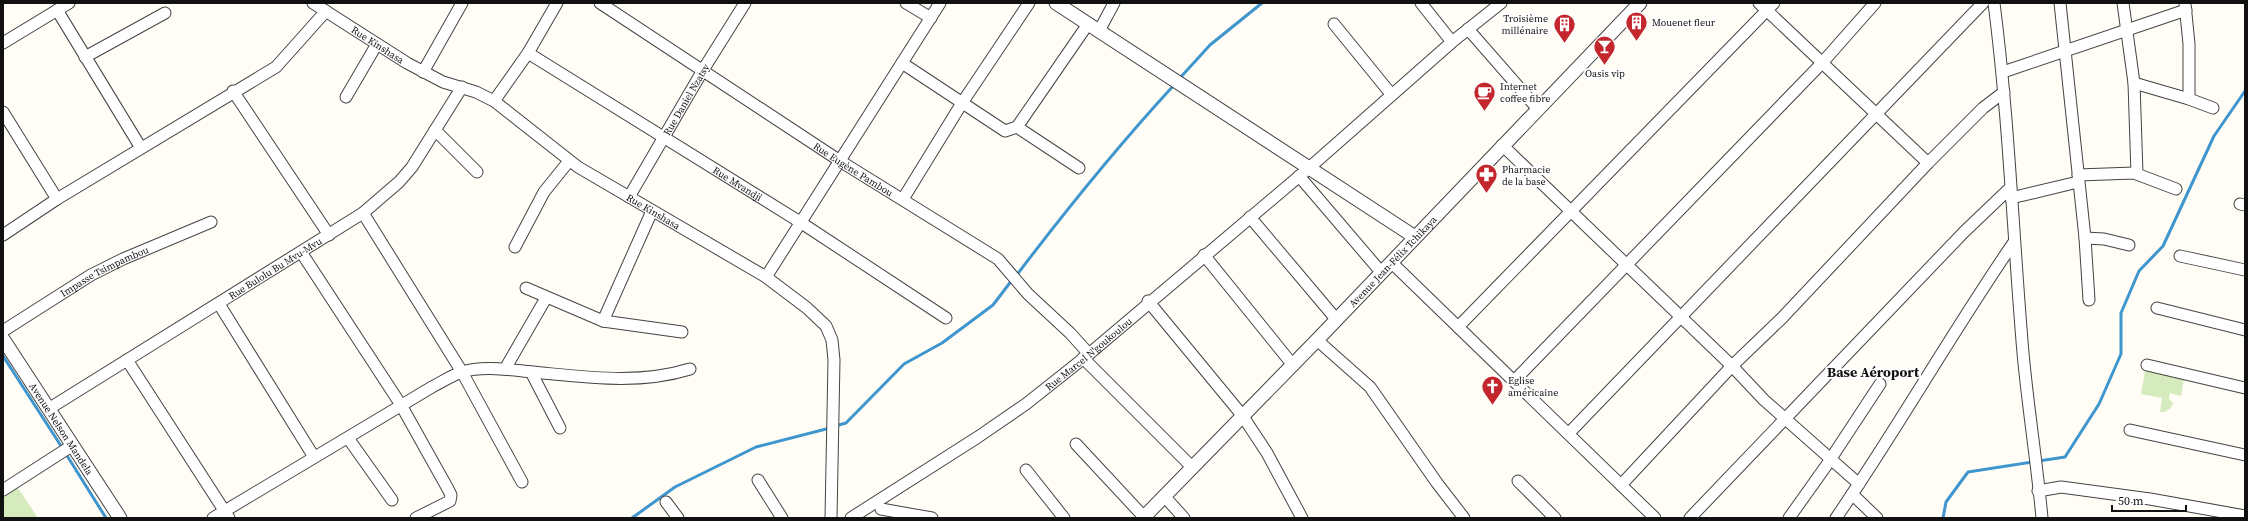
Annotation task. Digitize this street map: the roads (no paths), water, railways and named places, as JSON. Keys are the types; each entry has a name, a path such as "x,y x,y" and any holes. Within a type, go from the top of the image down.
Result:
{"street":[{"path":"3,44 69,3"},
{"name":"Rue Kinshasa","path":"313,3 423,72 443,82 494,101 569,161 766,277 818,317 826,326 832,340 834,360 831,518"},
{"path":"423,72 462,3"},
{"path":"494,101 528,53 557,3"},
{"name":"Rue Eugène Pambou","path":"600,3 840,161 903,199 1006,266 1028,294 1070,333 1086,356 1192,467"},
{"name":"Rue Daniel Nzatsy","path":"629,197 703,70 745,3"},
{"path":"906,3 930,18"},
{"path":"766,277 940,3"},
{"path":"903,199 962,103 1029,3"},
{"path":"1056,3 1178,82 1304,172 1415,237"},
{"path":"902,63 1005,131 1012,130 1018,127 1114,3"},
{"path":"1421,3 1452,42"},
{"name":"Rue Marcel N'goukoulou","path":"852,518 878,506 1026,404 1086,356 1148,301 1304,172 1391,94 1500,3"},
{"name":"Avenue Jean-Félix Tchikaya","path":"1143,518 1242,415 1317,340 1502,145 1640,3"},
{"path":"1759,3 1771,7 1822,63 1928,163"},
{"path":"1514,381 1822,63 1875,3"},
{"path":"1569,433 1983,3"},
{"path":"1994,3 2003,72 2010,194 2024,361 2042,518"},
{"path":"2060,3 2066,52 2089,300"},
{"path":"2123,3 2134,83 2137,174"},
{"path":"1458,327 1771,7"},
{"path":"2003,72 2066,52 2186,7 2190,71 2189,99"},
{"path":"57,10 141,148"},
{"path":"3,235 57,199 283,61 326,11"},
{"path":"85,57 166,13"},
{"path":"1334,24 1391,94"},
{"path":"1468,29 1538,108"},
{"path":"346,97 377,44"},
{"name":"Rue Mvandji","path":"528,53 800,222 946,318"},
{"path":"2134,83 2189,99 2212,108"},
{"name":"Rue Bulolu Bu Mvu-Mvu","path":"50,408 219,304 362,213 399,182 423,151 462,88"},
{"path":"233,92 329,235"},
{"path":"1621,485 1732,366 1782,318 1928,163 1983,108 2004,92"},
{"path":"3,112 57,199"},
{"path":"1018,127 1079,168"},
{"path":"436,130 477,172"},
{"path":"1502,145 1572,210 1732,366 1784,419 1859,484"},
{"path":"515,247 544,192 569,161"},
{"path":"1304,172 1381,272"},
{"path":"1690,518 1784,419 1822,382 1964,232 2010,194 2078,179 2137,174 2176,189"},
{"path":"603,321 652,211"},
{"path":"362,213 462,372 509,455 522,482"},
{"path":"1250,217 1336,319"},
{"name":"Impasse Tsimpambou","path":"3,331 91,275 123,259 211,222"},
{"path":"2084,238 2104,239 2129,245"},
{"path":"1836,518 1859,484 1973,302 2014,242"},
{"path":"301,252 401,405 451,495 450,501 445,505 416,518"},
{"path":"1204,255 1292,364"},
{"path":"2180,256 2245,270"},
{"path":"1391,262 1655,518"},
{"path":"526,288 546,298 603,321 682,332"},
{"path":"505,369 546,298"},
{"path":"1148,301 1242,415 1267,453 1302,518"},
{"path":"219,304 314,457"},
{"path":"2157,308 2245,330"},
{"name":"Avenue Nelson Mandela","path":"3,339 50,408 120,518"},
{"path":"1317,340 1370,387 1437,483 1464,518"},
{"path":"127,360 227,515"},
{"path":"2147,365 2245,388"},
{"path":"213,518 227,515 314,457 401,405 462,372 505,369 589,377 646,378 668,376 690,369"},
{"path":"531,372 560,428"},
{"path":"1789,518 1830,460 1880,384"},
{"path":"2130,430 2245,455"},
{"path":"348,438 392,500"},
{"path":"1076,444 1143,518"},
{"path":"3,490 73,445"},
{"path":"1026,470 1064,518"},
{"path":"758,480 782,518"},
{"path":"1518,481 1555,518"},
{"path":"2038,491 2061,487 2150,499 2245,516"},
{"path":"1852,494 1877,518"},
{"path":"1164,496 1184,518"},
{"path":"666,502 678,518"},
{"path":"878,506 889,518"},
{"path":"878,506 932,518"}],"waterway":[{"path":"1179,79 1210,45 1262,3"},
{"path":"1016,276 1093,179 1174,85"},
{"path":"1943,518 1946,502 1968,472 2065,457 2099,404 2121,354 2121,313 2139,271 2163,246 2214,136 2245,91"},
{"path":"835,426 846,423 904,364 942,343 993,305 1012,280"},
{"path":"3,356 63,449"},
{"path":"632,518 675,487 756,447 830,428"},
{"path":"66,454 106,518"}],"place":[{"name":"Mouenet fleur","path":"1637,42"},
{"name":"Troisième millénaire","path":"1564,44"},
{"name":"Oasis vip","path":"1605,66"},
{"name":"Internet coffee fibre","path":"1485,112"},
{"name":"Pharmacie de la base","path":"1486,194"},
{"name":"Eglise américaine","path":"1493,406"}],"district":[{"name":"Base Aéroport","path":"1873,372"}]}
